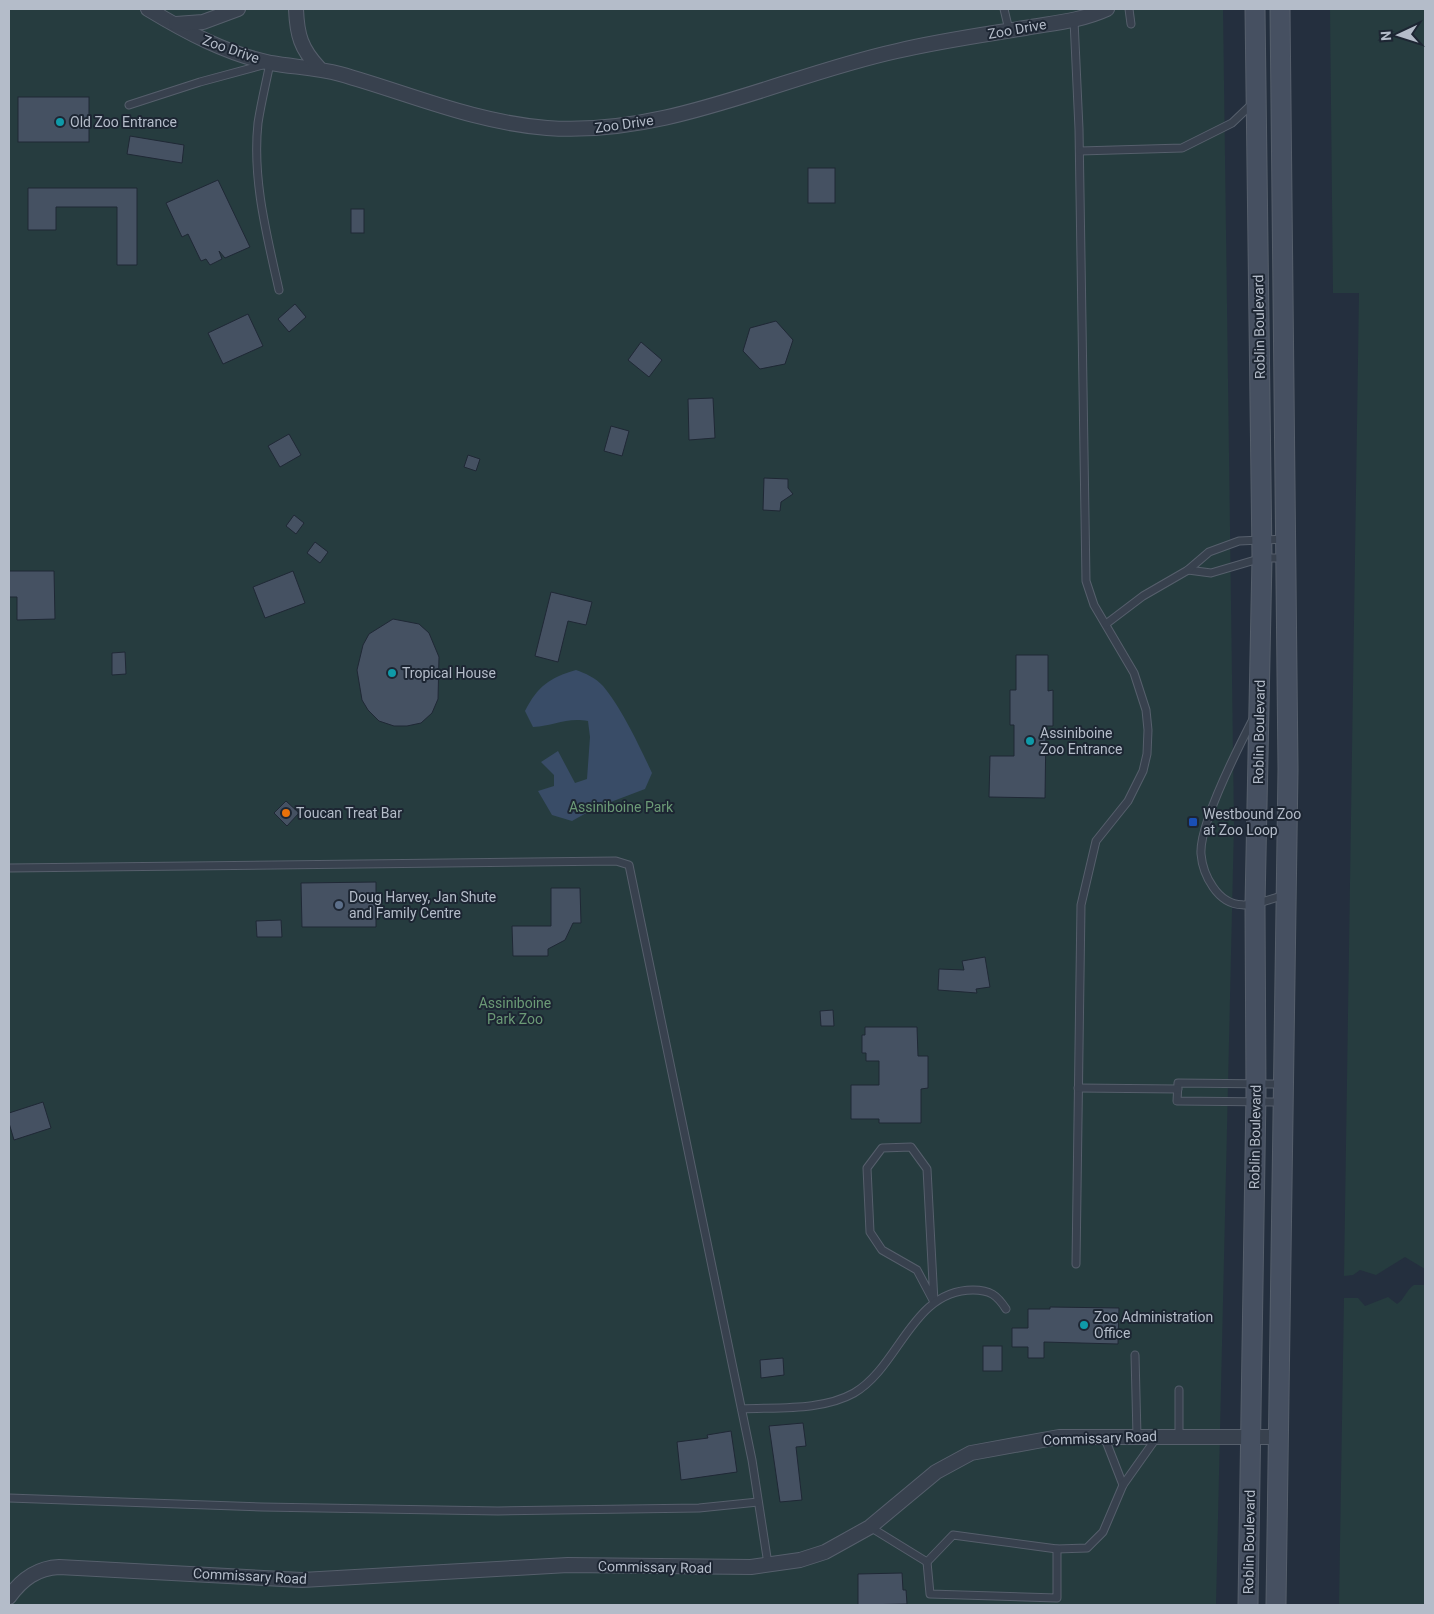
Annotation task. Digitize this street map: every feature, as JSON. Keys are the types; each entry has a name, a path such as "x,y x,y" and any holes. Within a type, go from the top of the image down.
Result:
{"main road":[{"name":"Roblin Boulevard","path":"1248,1605 1256,1093 1255,905 1262,558 1255,9"},
{"name":"Roblin Boulevard","path":"1276,1605 1282,1093 1287,894 1286,539 1280,9"}],"street":[{"name":"Zoo Drive","path":"148,9 202,39 270,63 319,68 475,117 547,128 599,128 659,120 841,64 907,49 1074,20 1107,9"},
{"path":"175,24 203,22 238,9"},
{"path":"296,9 300,39 305,54 319,68"},
{"name":"Commissary Road","path":"9,1597 18,1584 38,1570 59,1567 302,1580 568,1565 734,1568 768,1564 813,1557 870,1528 936,1472 971,1454 1035,1440 1104,1436 1278,1437"}],"lane":[{"path":"1004,9 1009,30"},
{"path":"1129,9 1131,24"},
{"path":"1074,20 1080,151 1086,570 1091,597 1125,655 1141,690 1148,730 1147,754 1139,779 1128,801 1096,841 1081,905 1076,1264"},
{"path":"129,105 200,82 270,63 258,124 259,171 263,222 279,290"},
{"path":"1080,151 1182,148 1232,122 1257,100"},
{"path":"1106,624 1144,596 1188,570 1209,552 1239,541 1286,539"},
{"path":"1188,570 1211,573 1262,558 1286,558"},
{"path":"1260,705 1210,813 1202,841 1201,854 1209,881 1219,896 1229,904 1255,905 1287,894"},
{"path":"9,868 616,862 629,865 742,1409 768,1564"},
{"path":"1078,1088 1178,1086 1256,1093 1282,1093"},
{"path":"1178,1086 1178,1101 1256,1093 1282,1093"},
{"path":"911,1147 927,1169 934,1302 917,1270 882,1250 870,1232 867,1168 882,1148 911,1147"},
{"path":"742,1409 813,1405 842,1399 853,1393 876,1375 923,1312 947,1294 960,1290 982,1290 996,1294 1006,1309"},
{"path":"1135,1355 1137,1436"},
{"path":"1179,1390 1179,1436"},
{"path":"1104,1436 1123,1485"},
{"path":"1057,1549 1056,1598 930,1594 927,1562 953,1535 1057,1549 1087,1548 1097,1540 1113,1513 1123,1485 1158,1436"},
{"path":"9,1498 253,1506 498,1511 699,1508 758,1502"},
{"path":"870,1528 927,1562"}],"green space":[{"name":"Assiniboine Park","path":"9,9 1223,9 1234,825 1216,1605 9,1605"},
{"path":"1330,9 1425,9 1425,1269 1405,1257 1376,1275 1360,1270 1353,1275 1344,1276 1359,293 1333,293"},
{"path":"1414,1285 1425,1285 1425,1605 1339,1605 1344,1298 1358,1298 1365,1306 1388,1297 1397,1304"}],"water":[{"path":"576,670 587,674 597,681 610,695 630,728 652,773 645,789 595,808 572,821 552,815 538,791 554,786 554,775 541,762 558,751 575,783 587,779 590,737 588,721 573,720 533,727 525,711 545,684 558,676"}],"building":[{"path":"18,97 89,97 89,142 18,142"},
{"path":"130,136 184,145 182,163 127,154"},
{"path":"808,168 835,168 835,203 808,203"},
{"path":"218,180 250,247 225,258 219,251 222,259 210,265 206,259 201,261 188,234 182,237 166,203"},
{"path":"28,188 137,188 137,265 117,265 117,207 56,207 56,230 28,230"},
{"path":"351,209 364,209 364,233 351,233"},
{"path":"295,304 306,317 289,332 278,319"},
{"path":"248,314 263,346 223,364 208,333"},
{"path":"776,321 793,340 785,364 760,369 743,351 750,328"},
{"path":"641,342 662,360 649,377 628,360"},
{"path":"713,398 715,438 689,440 688,399"},
{"path":"611,426 629,431 622,456 604,451"},
{"path":"289,434 301,455 280,467 268,446"},
{"path":"468,455 480,459 476,471 464,467"},
{"path":"764,478 788,479 788,488 793,494 781,502 780,511 763,510"},
{"path":"294,515 304,523 296,534 286,526"},
{"path":"315,542 328,552 320,563 307,553"},
{"path":"9,571 54,571 55,619 17,620 17,597 9,597"},
{"path":"293,571 305,603 265,618 253,587"},
{"path":"551,592 592,602 586,625 568,621 558,662 535,656"},
{"name":"Tropical House","path":"393,619 419,624 429,633 439,657 438,699 432,713 421,723 407,726 394,726 379,721 368,710 362,700 357,670 363,645 369,634"},
{"path":"125,652 126,674 112,675 112,653"},
{"name":"Assiniboine Zoo Entrance","path":"1016,655 1048,655 1048,691 1053,690 1053,726 1046,726 1045,798 989,797 990,756 1014,756 1014,725 1010,725 1010,690 1016,690"},
{"name":"Toucan Treat Bar","path":"286,801 299,813 287,826 274,813"},
{"name":"Doug Harvey, Jan Shute and Family Centre","path":"376,882 376,927 302,927 301,883"},
{"path":"551,888 580,888 581,923 573,923 565,940 548,949 548,956 513,956 512,926 551,926"},
{"path":"281,920 282,937 257,937 256,921"},
{"path":"985,957 990,987 976,989 977,993 938,990 939,969 964,970 962,961"},
{"path":"833,1010 834,1026 821,1026 820,1011"},
{"path":"865,1027 917,1027 918,1056 928,1056 928,1088 921,1089 921,1123 879,1123 879,1119 851,1119 851,1085 879,1085 879,1061 866,1061 866,1053 862,1053 862,1035 865,1035"},
{"path":"43,1102 51,1128 14,1140 9,1123 9,1113"},
{"name":"Zoo Administration Office","path":"1050,1307 1119,1308 1118,1344 1044,1342 1044,1358 1028,1358 1028,1347 1012,1347 1012,1328 1028,1328 1028,1309 1050,1309"},
{"path":"983,1346 1002,1346 1002,1371 983,1371"},
{"path":"783,1358 784,1375 761,1378 760,1360"},
{"path":"803,1423 806,1446 796,1447 802,1500 780,1502 769,1426"},
{"path":"731,1431 737,1472 681,1480 677,1442 708,1438 707,1435"},
{"path":"902,1573 903,1590 906,1590 907,1604 858,1605 858,1574"}],"place":[{"name":"Old Zoo Entrance","path":"60,122"},
{"name":"Tropical House","path":"392,673"},
{"name":"Assiniboine Zoo Entrance","path":"1030,741"},
{"name":"Toucan Treat Bar","path":"286,813"},
{"name":"Westbound Zoo at Zoo Loop","path":"1193,822"},
{"name":"Doug Harvey, Jan Shute and Family Centre","path":"339,905"},
{"name":"Zoo Administration Office","path":"1084,1325"}],"park label":[{"name":"Assiniboine Park Zoo","path":"515,1012"}]}
